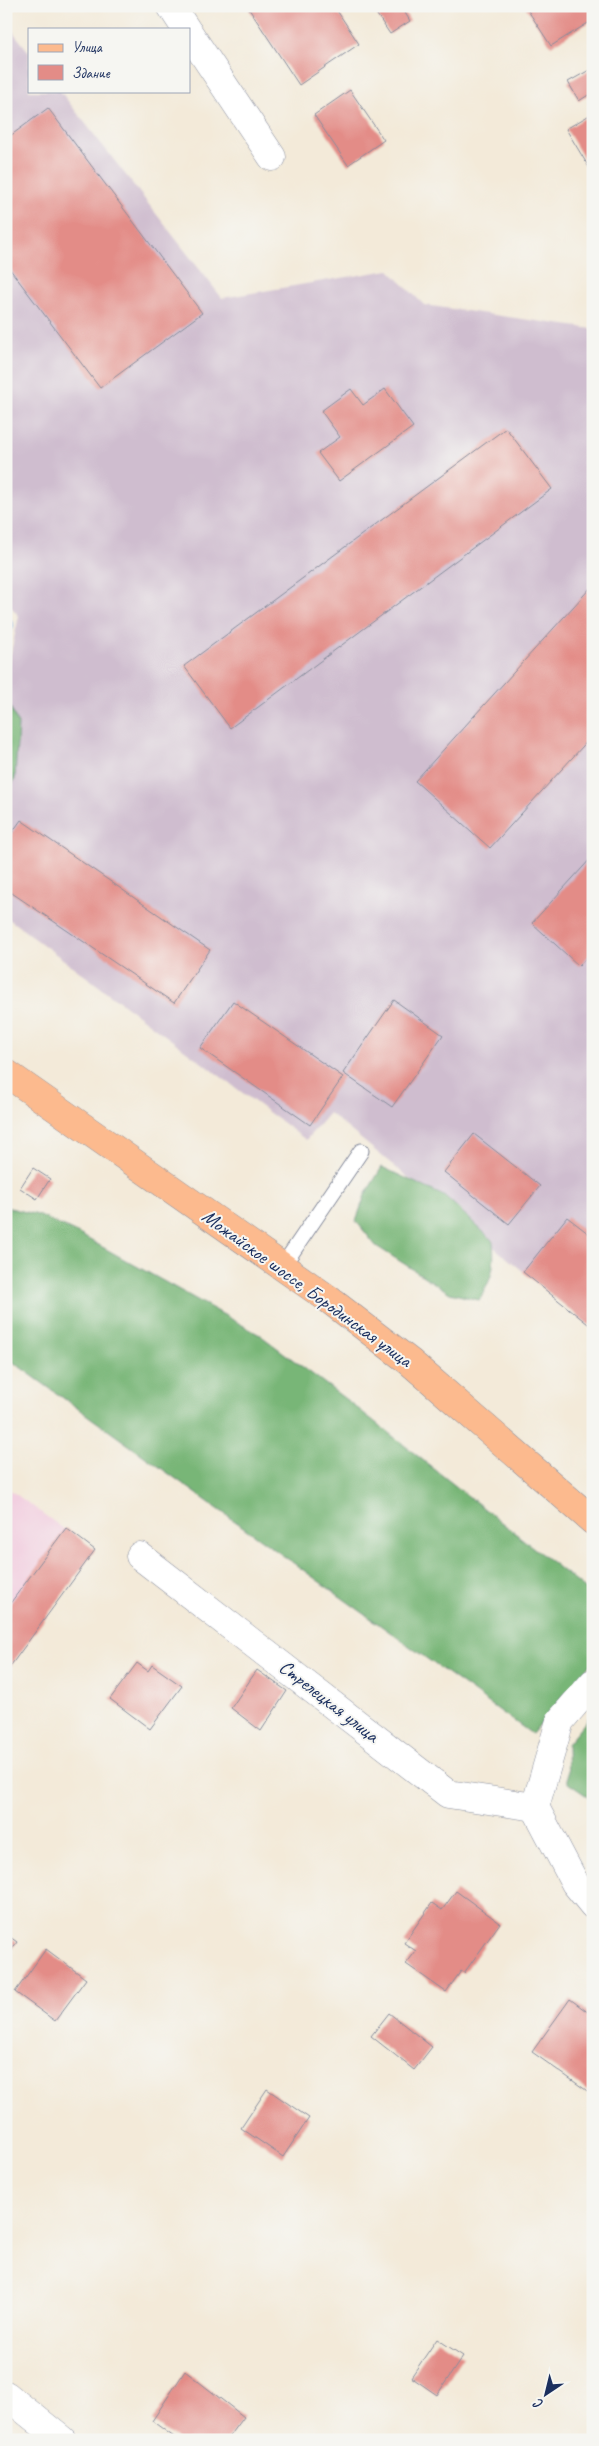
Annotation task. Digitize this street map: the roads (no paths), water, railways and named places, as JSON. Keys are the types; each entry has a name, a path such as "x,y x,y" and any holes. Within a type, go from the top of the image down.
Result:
{"main road":[{"name":"Можайское шоссе, Бородинская улица","path":"6,1073 327,1298 410,1362 593,1521"}],"street":[{"path":"171,6 185,28"},
{"path":"190,35 272,158"},
{"name":"Стрелецкая улица","path":"140,1556 448,1794 535,1807"},
{"path":"593,1683 560,1721 535,1807 574,1883 593,1905"},
{"path":"6,2395 62,2440"}],"lane":[{"path":"282,1267 361,1152"}],"waterway":[{"path":"6,631 9,625"}]}
